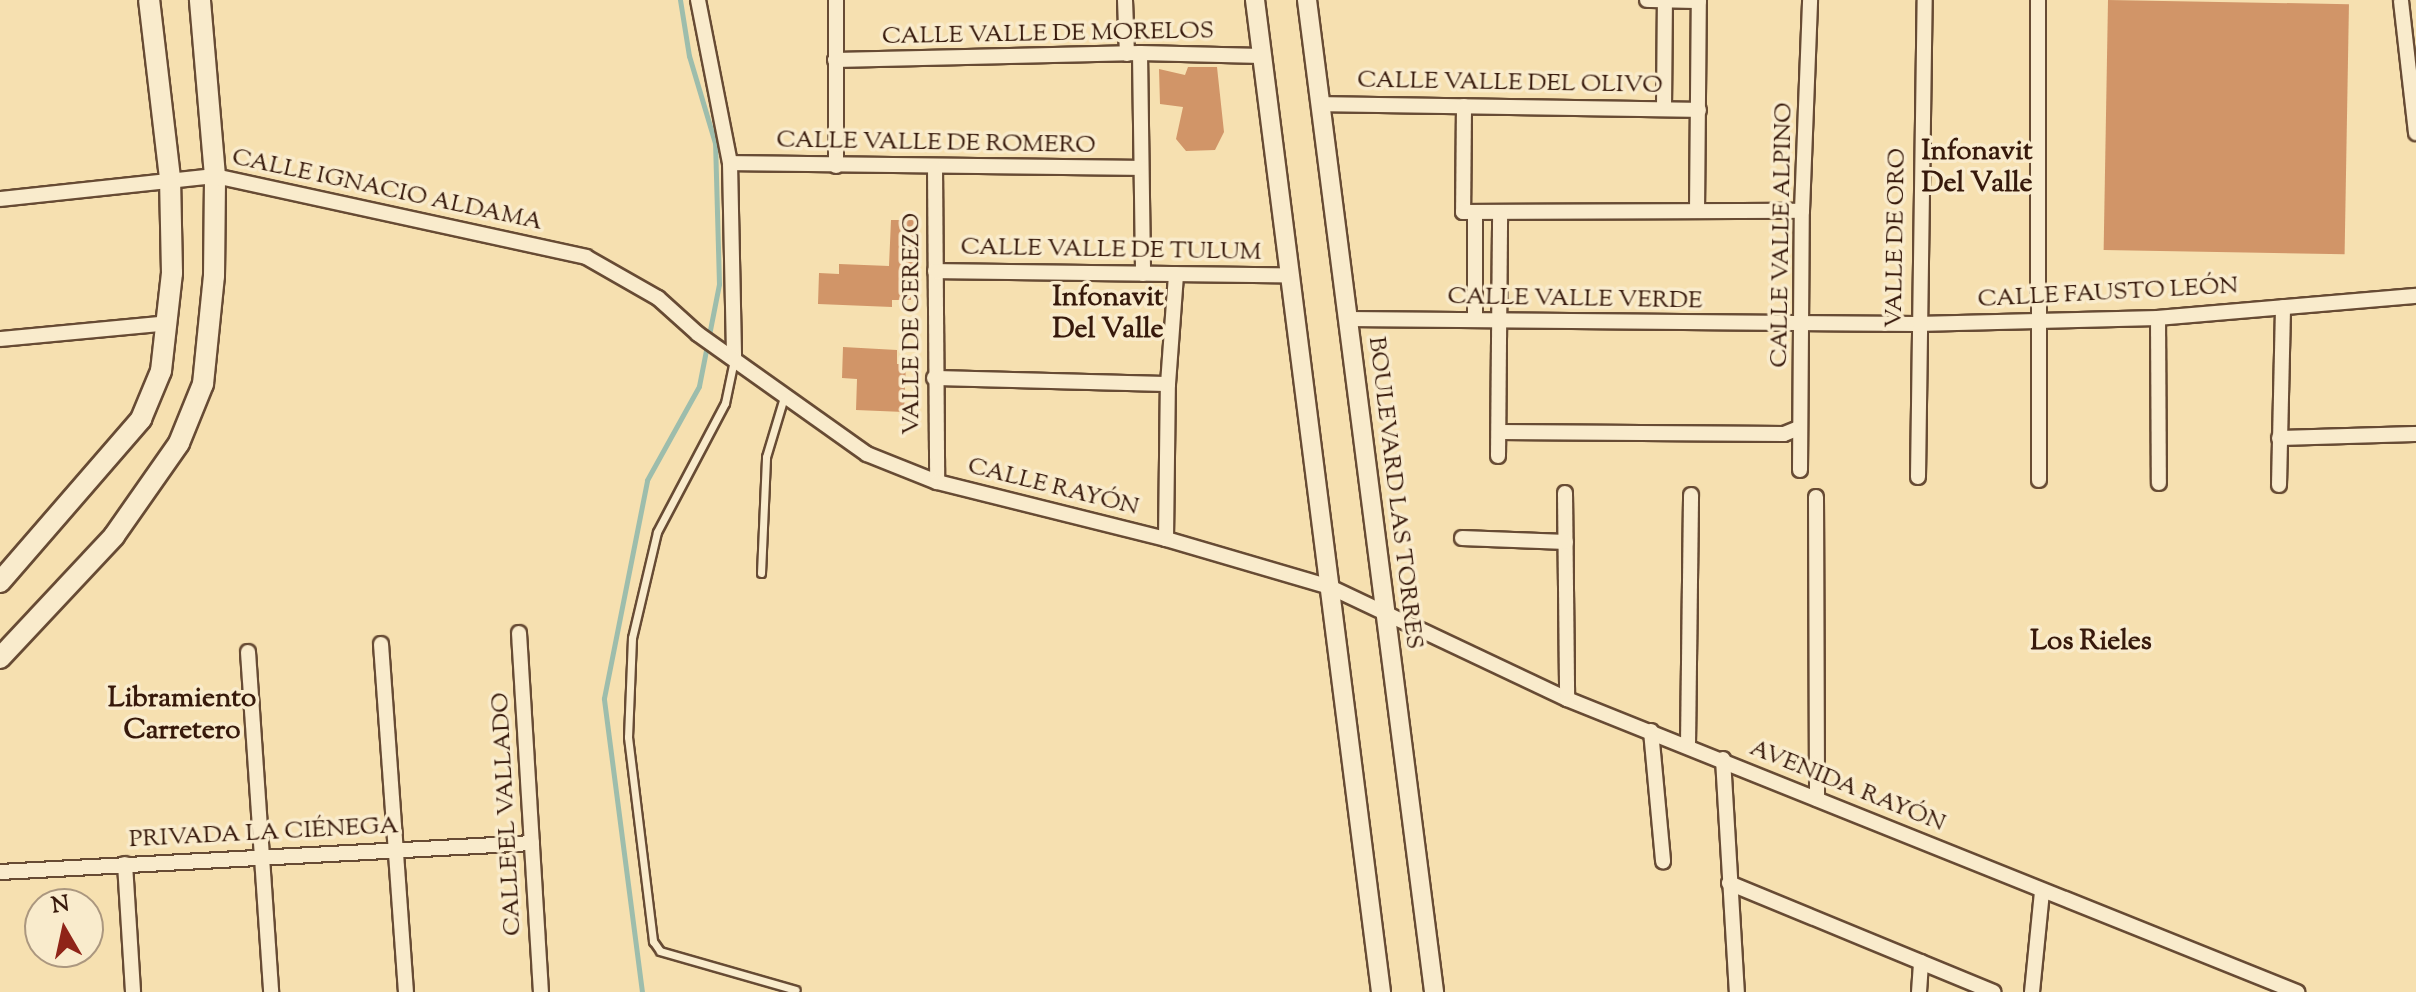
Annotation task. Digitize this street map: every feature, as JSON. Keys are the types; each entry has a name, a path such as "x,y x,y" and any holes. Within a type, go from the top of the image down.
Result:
{"main road":[{"path":"0,582 141,419 161,371 168,323 170,178 149,0"},
{"path":"0,658 114,536 179,443 203,384 214,276 215,176 200,0"}],"street":[{"path":"698,0 730,163 734,357"},
{"path":"836,0 836,166"},
{"path":"1125,0 1133,53 1141,168 1143,274"},
{"path":"1255,0 1287,275 1381,992"},
{"name":"BOULEVARD LAS TORRES","path":"1307,0 1434,992"},
{"path":"1647,0 1699,0 1697,211"},
{"path":"1664,108 1665,0"},
{"name":"CALLE VALLE ALPINO","path":"1800,470 1802,211 1810,0"},
{"name":"VALLE DE ORO","path":"1918,477 1917,324 1925,0"},
{"path":"2038,0 2035,321 2039,480"},
{"path":"2416,2 2398,0 2416,133"},
{"name":"CALLE VALLE DE MORELOS","path":"835,60 1133,53 1262,56"},
{"name":"CALLE VALLE DEL OLIVO","path":"1320,104 1699,110"},
{"path":"1464,106 1475,320"},
{"name":"CALLE VALLE DE ROMERO","path":"730,163 1141,168"},
{"name":"VALLE DE CEREZO","path":"935,167 937,482"},
{"name":"CALLE IGNACIO ALDAMA","path":"0,199 170,178 215,176 586,257 658,298 698,334 734,357"},
{"path":"1469,212 1802,211"},
{"path":"1498,456 1496,320 1500,212"},
{"name":"CALLE VALLE DE TULUM","path":"935,271 1287,275"},
{"path":"1166,539 1168,384 1176,274"},
{"name":"CALLE FAUSTO LEÓN","path":"1802,325 2158,318 2416,296"},
{"path":"2279,485 2283,307"},
{"path":"2158,318 2159,483"},
{"name":"CALLE VALLE VERDE","path":"1347,319 1802,325"},
{"path":"0,339 168,323"},
{"name":"CALLE RAYÓN","path":"734,357 784,397 867,454 937,482 1166,539 1330,587 1385,612"},
{"path":"934,378 1168,384"},
{"path":"1499,432 1784,434 1799,428"},
{"path":"2279,438 2416,434"},
{"path":"1565,493 1567,699"},
{"path":"1688,745 1691,495"},
{"path":"1816,497 1817,799"},
{"path":"1462,538 1566,542"},
{"name":"AVENIDA RAYÓN","path":"1385,612 1567,699 1723,759 2297,992"},
{"name":"CALLE EL VALLADO","path":"519,633 541,992"},
{"path":"381,644 406,992"},
{"path":"248,652 271,992"},
{"path":"1651,731 1663,861"},
{"path":"1723,759 1729,883 1739,991"},
{"name":"PRIVADA LA CIÉNEGA","path":"0,872 260,855 532,843"},
{"path":"125,864 133,992"},
{"path":"1729,883 1993,992"},
{"path":"2032,992 2042,891"},
{"path":"1919,992 1921,962"}],"lane":[{"path":"734,357 725,403 657,532 632,638 629,752 653,941 660,951 796,990"},
{"path":"761,573 766,457 784,397"}],"building":[{"path":"2108,0 2349,4 2345,254 2104,250"},
{"path":"1188,67 1217,67 1224,132 1215,150 1186,151 1176,139 1183,107 1160,104 1159,69 1185,75"},
{"path":"891,220 918,220 911,300 892,300 892,307 818,304 819,273 839,274 839,264 889,266"},
{"path":"843,347 897,350 897,364 906,364 904,412 856,410 857,379 842,378"}],"waterway":[{"path":"642,992 604,698 647,480 699,386 719,284 715,143 689,56 680,0"}],"district":[{"name":"Infonavit Del Valle","path":"1977,168"},
{"name":"Infonavit Del Valle","path":"1108,314"},
{"name":"Los Rieles","path":"2091,642"},
{"name":"Libramiento Carretero","path":"182,715"}]}
